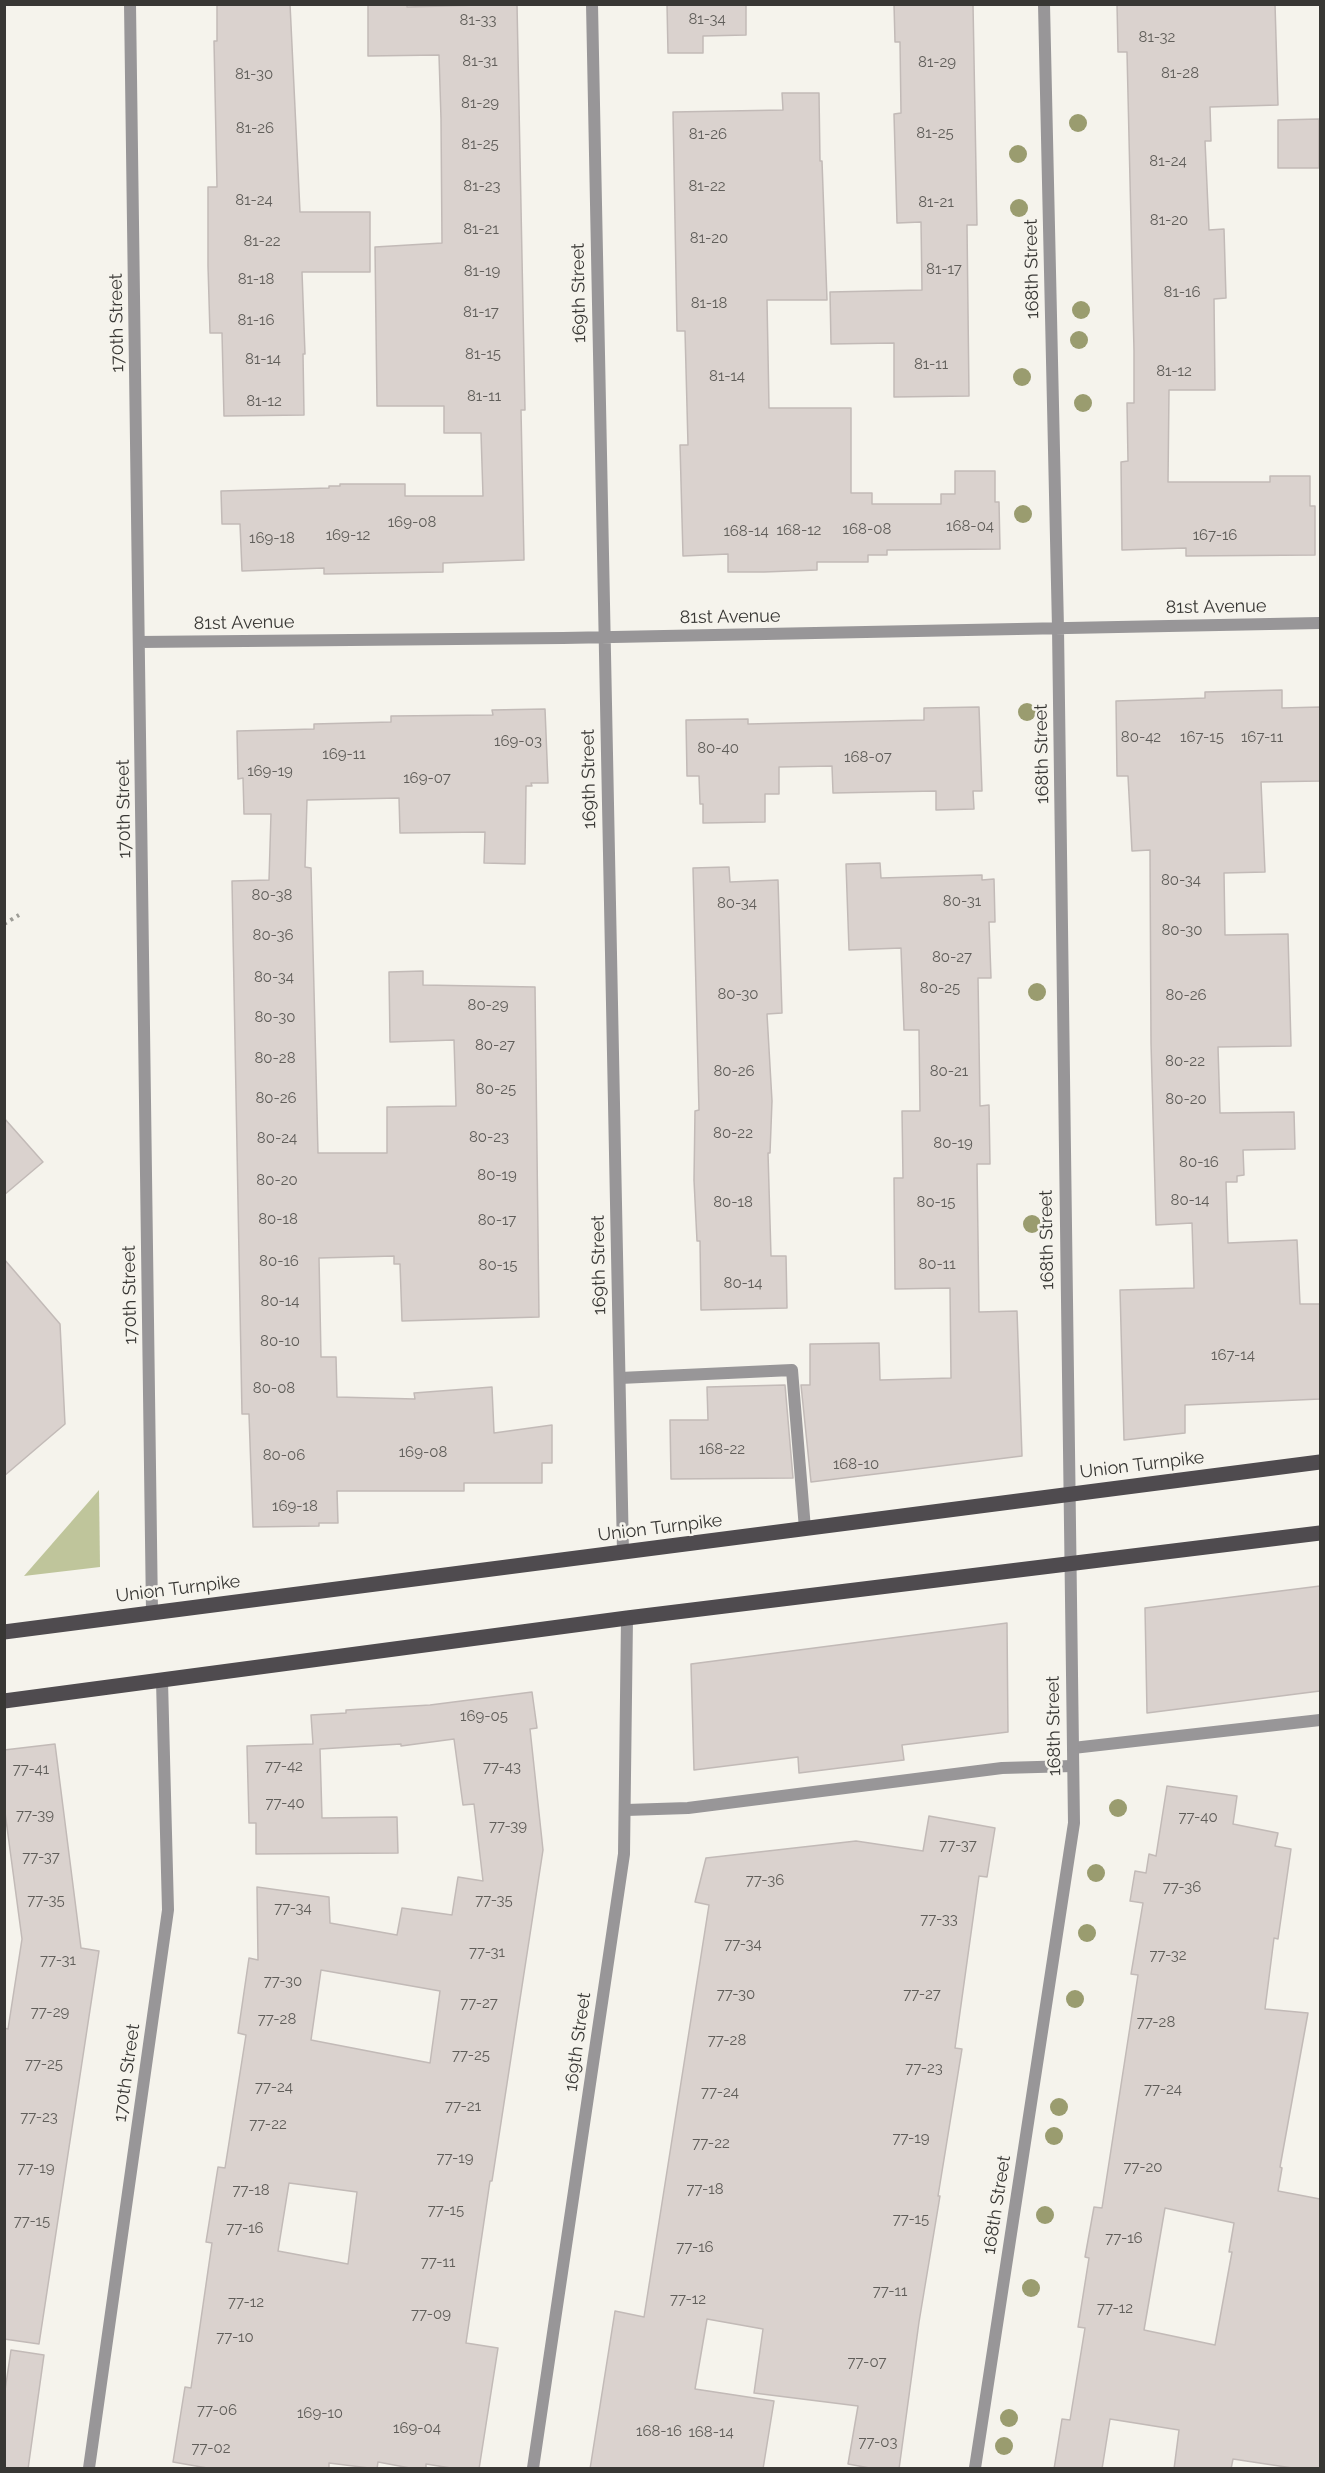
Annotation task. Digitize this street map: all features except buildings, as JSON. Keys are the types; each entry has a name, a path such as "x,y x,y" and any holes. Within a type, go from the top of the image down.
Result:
{"main road":[{"name":"Union Turnpike","path":"4,1632 1320,1462"},
{"path":"4,1701 627,1618 1320,1533"}],"street":[{"name":"170th Street","path":"130,4 153,1612"},
{"name":"169th Street","path":"592,4 623,1553"},
{"name":"168th Street","path":"975,2469 1074,1823 1058,628 1044,4"},
{"name":"81st Avenue","path":"140,642 604,637 1320,623"},
{"path":"620,1378 792,1370 805,1529"},
{"name":"169th Street","path":"533,2469 624,1854 627,1618"},
{"name":"170th Street","path":"89,2469 168,1910 162,1681"},
{"path":"1073,1748 1320,1720"},
{"path":"626,1809 688,1808 1002,1768 1073,1766"}],"path":[{"path":"4,924 19,915"}],"green space":[{"path":"99,1490 100,1567 24,1576"}]}
